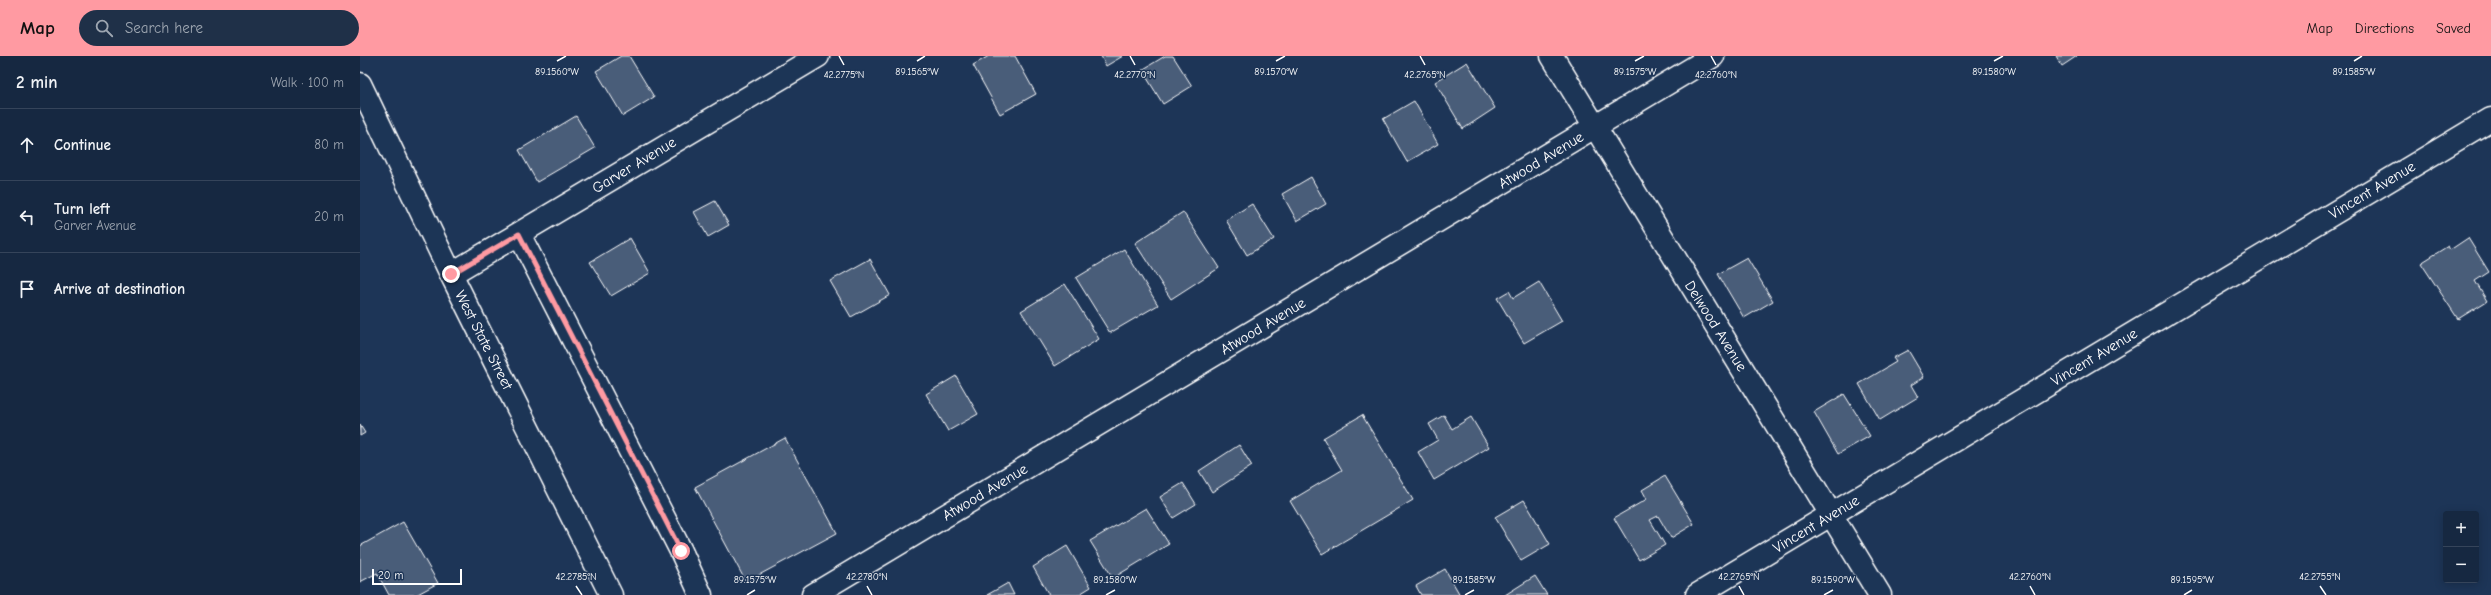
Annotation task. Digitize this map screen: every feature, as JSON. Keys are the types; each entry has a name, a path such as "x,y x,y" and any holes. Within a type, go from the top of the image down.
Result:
{"street":[{"name":"Garver Avenue","path":"451,274 818,56"},
{"name":"Delwood Avenue","path":"1552,56 1594,128 1880,595"},
{"name":"Atwood Avenue","path":"813,595 1713,56"},
{"name":"West State Street","path":"360,84 451,274 611,595"},
{"name":"Vincent Avenue","path":"1697,595 2491,118"},
{"path":"519,234 681,551 701,595"}],"building":[{"path":"621,56 629,56 654,97 623,116 596,71"},
{"path":"989,56 1015,56 1036,94 1000,114 973,65"},
{"path":"1101,56 1123,56 1106,66"},
{"path":"1165,56 1173,56 1192,86 1163,104 1142,70"},
{"path":"2056,56 2077,56 2062,66"},
{"path":"1467,62 1495,108 1463,129 1435,82"},
{"path":"1414,101 1438,144 1407,162 1383,119"},
{"path":"576,116 595,148 537,182 519,150"},
{"path":"1311,177 1326,204 1297,221 1282,194"},
{"path":"715,201 729,225 708,237 694,212"},
{"path":"1252,204 1274,239 1247,255 1226,220"},
{"path":"1183,212 1219,268 1171,299 1135,243"},
{"path":"630,238 650,273 611,296 590,262"},
{"path":"2468,238 2489,272 2475,281 2487,301 2458,319 2421,263 2448,246 2450,250"},
{"path":"1124,249 1158,305 1110,333 1076,278"},
{"path":"1747,258 1773,301 1744,318 1718,274"},
{"path":"870,259 890,295 851,317 830,281"},
{"path":"1539,282 1562,321 1524,343 1497,298 1509,291 1513,298"},
{"path":"1065,284 1099,339 1055,366 1021,311"},
{"path":"1908,350 1924,377 1911,385 1918,397 1880,420 1859,384 1896,362 1893,358"},
{"path":"956,376 978,414 948,431 926,394"},
{"path":"1844,394 1870,436 1838,454 1814,412"},
{"path":"1362,415 1413,500 1322,554 1290,501 1342,470 1323,438"},
{"path":"1444,415 1452,429 1471,417 1489,447 1434,480 1418,452 1438,440 1429,424"},
{"path":"360,425 365,433 360,436"},
{"path":"785,438 837,533 746,582 695,487"},
{"path":"1239,445 1252,466 1212,492 1199,471"},
{"path":"1665,476 1694,524 1671,538 1658,516 1650,520 1665,545 1639,560 1614,518 1647,499 1642,490"},
{"path":"1183,483 1196,504 1173,518 1160,497"},
{"path":"1524,500 1550,544 1521,561 1495,517"},
{"path":"1146,508 1169,544 1113,578 1090,541"},
{"path":"403,522 438,583 416,595 389,595 377,573 360,582 360,546"},
{"path":"1067,546 1091,587 1078,595 1049,595 1033,567"},
{"path":"1445,569 1460,595 1421,595 1416,586"},
{"path":"1535,576 1547,595 1505,595"},
{"path":"1008,583 1014,595 987,595"}],"route":[{"path":"451,274 519,234 681,551"}]}
